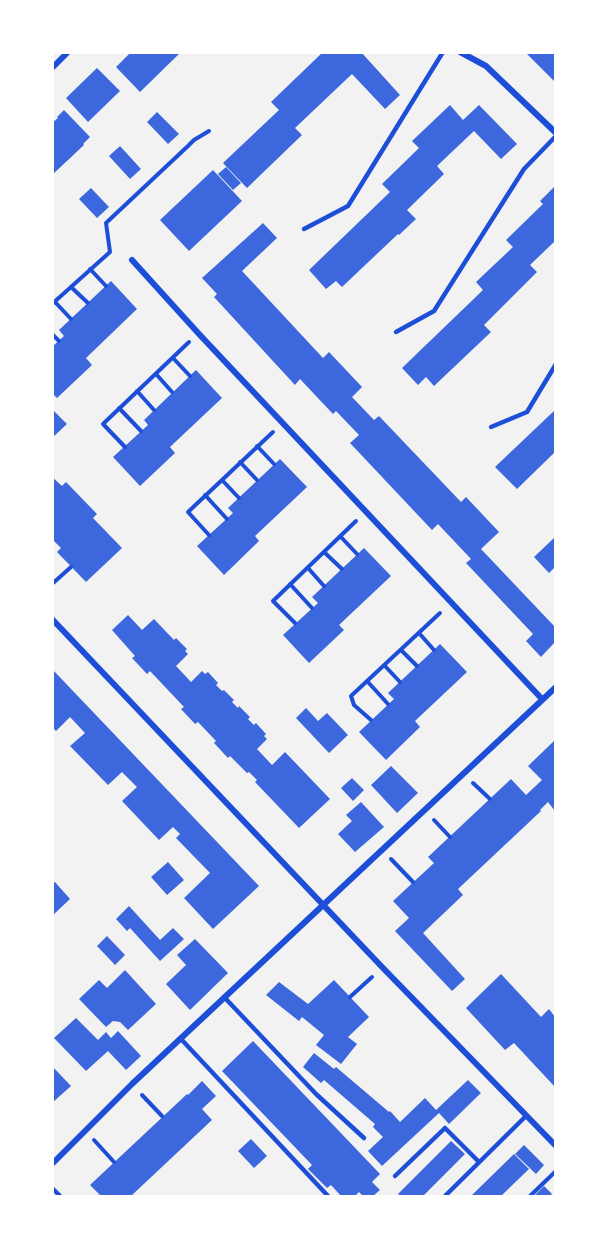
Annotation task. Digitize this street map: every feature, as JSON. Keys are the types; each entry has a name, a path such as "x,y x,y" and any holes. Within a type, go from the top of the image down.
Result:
{"street":[{"path":"52,68 69,52"},
{"path":"459,52 486,66 555,134"},
{"path":"132,260 542,699"},
{"path":"52,620 555,1146"},
{"path":"52,1164 132,1084 555,687"},
{"path":"549,1139 555,1133"}],"lane":[{"path":"304,229 348,206 443,52"},
{"path":"396,332 434,311 524,169 555,134"},
{"path":"491,427 527,412 555,364"},
{"path":"225,998 316,1094 364,1137"},
{"path":"181,1039 328,1197"},
{"path":"445,1197 526,1116"},
{"path":"395,1176 445,1128 479,1162"},
{"path":"52,1188 60,1197"}],"path":[{"path":"71,319 54,303 110,252 106,223 194,140 209,131"},
{"path":"90,269 106,286"},
{"path":"71,287 88,303"},
{"path":"52,334 59,341"},
{"path":"125,447 103,423 199,334"},
{"path":"173,358 190,376"},
{"path":"156,374 172,392"},
{"path":"137,392 154,410"},
{"path":"119,408 141,431"},
{"path":"209,535 188,512 283,423"},
{"path":"257,446 274,464"},
{"path":"240,462 257,480"},
{"path":"222,480 239,498"},
{"path":"206,495 227,519"},
{"path":"295,623 273,601 365,512"},
{"path":"340,536 357,554"},
{"path":"324,552 342,569"},
{"path":"52,584 71,567"},
{"path":"308,568 324,586"},
{"path":"290,584 312,608"},
{"path":"371,720 354,705 351,696 452,602"},
{"path":"419,633 434,650"},
{"path":"401,650 417,666"},
{"path":"384,665 400,682"},
{"path":"367,681 388,704"},
{"path":"424,810 450,837"},
{"path":"382,850 413,882"},
{"path":"351,997 383,968"},
{"path":"132,1084 162,1116"},
{"path":"86,1131 114,1162"},
{"path":"530,1197 555,1172"}],"building":[{"path":"131,52 181,52 140,92 116,67"},
{"path":"323,52 361,52 400,95 385,109 352,74 295,128 302,135 247,188 223,163 279,110 271,102"},
{"path":"529,52 555,52 555,82 527,54"},
{"path":"97,68 120,91 88,122 66,98"},
{"path":"450,105 463,120 479,105 517,144 501,159 474,131 437,166 444,174 407,210 416,219 342,287 336,281 326,289 309,270 390,192 382,184 419,148 412,141"},
{"path":"64,110 90,137 52,175 52,123"},
{"path":"157,112 179,134 168,144 147,122"},
{"path":"120,146 141,169 130,179 109,156"},
{"path":"226,167 241,183 233,190 218,174"},
{"path":"213,170 242,201 189,251 160,220"},
{"path":"555,186 555,241 530,265 537,272 484,325 491,332 434,386 426,377 418,385 402,368 483,290 476,282 513,247 506,240 543,204 540,201"},
{"path":"91,188 109,207 97,218 79,199"},
{"path":"263,223 277,238 242,271 323,358 329,352 362,387 352,397 374,420 379,416 461,502 466,497 499,532 481,549 555,627 555,642 541,657 526,641 533,634 466,563 471,559 438,524 432,530 350,443 359,435 336,411 333,414 300,379 295,385 214,297 217,294 202,278"},
{"path":"111,281 137,309 86,358 92,365 57,398 52,393 52,347 64,336 59,330"},
{"path":"196,370 222,398 170,447 175,453 140,486 113,457 148,425 144,420"},
{"path":"52,409 67,424 52,438"},
{"path":"555,410 555,452 517,489 495,467"},
{"path":"280,459 307,487 255,536 259,541 224,575 197,546 233,513 228,508"},
{"path":"52,477 62,486 66,482 97,514 93,518 122,548 86,582 57,552 61,548 52,539"},
{"path":"555,537 555,567 549,573 534,557"},
{"path":"364,548 391,576 339,625 344,630 309,663 283,635 318,603 312,597"},
{"path":"128,615 142,630 154,619 174,640 176,638 187,649 185,651 188,654 176,666 191,682 202,671 205,674 208,672 218,683 216,685 222,691 224,690 234,700 232,702 250,717 248,719 254,725 256,723 266,734 264,736 267,739 257,749 272,765 285,752 330,799 299,828 255,782 257,780 249,772 247,773 230,756 228,758 198,722 195,724 181,709 184,707 150,671 147,674 132,658 135,656 112,630"},
{"path":"440,644 467,672 415,721 420,727 386,760 359,732 394,699 388,693"},
{"path":"52,669 259,886 213,929 184,898 210,873 176,838 180,834 173,827 159,840 122,801 137,787 122,772 108,785 70,746 85,733 70,717 56,731 52,727"},
{"path":"306,708 318,721 327,713 348,735 329,753 296,718"},
{"path":"555,740 555,811 548,802 458,889 463,895 423,933 465,979 452,991 395,931 409,918 393,901 434,863 428,857 511,779 526,795 542,780 528,766"},
{"path":"391,766 418,793 397,813 371,785"},
{"path":"352,778 364,790 353,801 341,788"},
{"path":"361,802 384,827 355,852 338,834 352,821 346,815"},
{"path":"168,862 184,880 167,895 151,877"},
{"path":"55,882 70,899 52,916 52,884"},
{"path":"129,906 160,940 173,928 184,939 160,961 130,928 127,931 116,919"},
{"path":"107,936 125,955 115,965 97,946"},
{"path":"195,939 228,973 190,1010 166,984 186,965 177,955"},
{"path":"125,970 156,1004 128,1030 120,1022 113,1021 106,1027 79,999 99,980 107,988"},
{"path":"501,974 541,1017 549,1009 555,1017 555,1087 514,1043 505,1050 466,1008"},
{"path":"334,980 369,1017 348,1037 357,1044 341,1064 316,1045 324,1035 302,1017 299,1021 266,995 279,982 308,1004"},
{"path":"76,1018 98,1040 106,1032 111,1038 118,1031 141,1056 126,1070 108,1051 86,1071 54,1038"},
{"path":"253,1041 380,1174 372,1182 380,1190 373,1196 363,1196 359,1192 355,1196 341,1196 331,1185 327,1188 308,1169 312,1165 222,1071"},
{"path":"314,1053 334,1069 336,1067 390,1111 400,1122 425,1098 436,1110 468,1080 481,1093 449,1124 439,1113 382,1166 368,1151 383,1137 373,1127 375,1124 324,1080 321,1083 303,1067"},
{"path":"52,1066 71,1086 52,1103"},
{"path":"202,1081 216,1096 202,1109 212,1120 131,1196 101,1196 90,1185"},
{"path":"251,1139 267,1156 254,1168 238,1151"},
{"path":"451,1141 465,1154 423,1196 398,1194"},
{"path":"524,1145 544,1165 536,1174 515,1154"},
{"path":"514,1154 529,1169 501,1196 471,1196"},
{"path":"544,1186 552,1194 550,1196 534,1196"}]}
